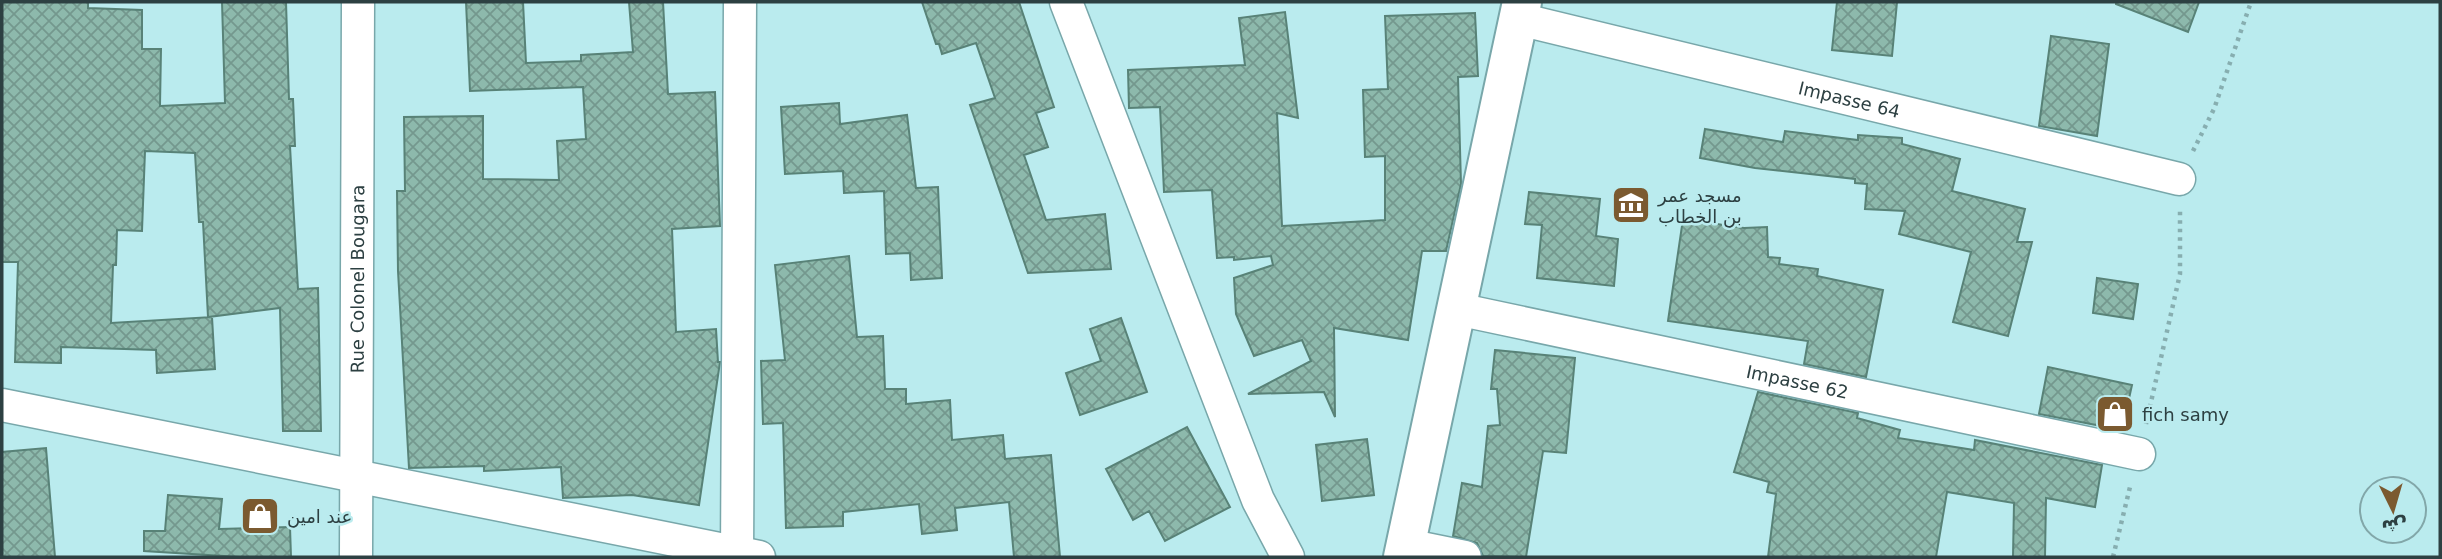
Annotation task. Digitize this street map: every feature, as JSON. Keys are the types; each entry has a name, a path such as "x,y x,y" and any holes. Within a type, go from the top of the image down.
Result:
{"street":[{"name":"Rue Colonel Bougara","path":"356,557 358,2"},
{"path":"2,405 745,555 740,2"},
{"path":"1066,2 1258,500 1288,557"},
{"path":"1465,557 1404,551 1521,10"},
{"name":"Impasse 64","path":"1521,10 2179,179"},
{"name":"Impasse 62","path":"1457,309 2139,454"}],"path":[{"path":"2113,557 2180,274 2179,179 2214,109 2251,2"}],"building":[{"path":"2,2 88,2 88,8 142,10 142,49 161,49 160,106 225,103 222,2 286,2 289,99 293,99 295,146 290,146 298,289 318,288 321,431 283,431 280,308 208,317 203,222 199,222 195,153 145,151 142,231 117,230 111,323 212,317 215,369 157,373 156,350 61,347 61,363 15,362 18,262 2,262"},
{"path":"466,2 523,2 526,63 581,61 581,55 633,52 629,2 663,2 668,94 715,92 720,226 672,229 676,332 716,329 720,362 699,505 632,495 563,498 561,467 484,471 484,466 409,468 398,271 397,191 405,191 404,117 483,116 483,179 559,180 557,141 586,139 583,87 470,91"},
{"path":"922,2 1019,2 1054,107 1036,113 1048,147 1024,155 1046,220 1105,214 1111,269 1028,273 970,105 995,98 976,43 942,54"},
{"path":"1837,2 1897,2 1892,56 1832,50"},
{"path":"2116,2 2199,2 2188,32"},
{"path":"1285,12 1298,118 1277,113 1282,226 1385,220 1385,156 1365,157 1363,90 1388,89 1385,16 1475,13 1478,76 1458,77 1461,184 1446,251 1422,251 1408,340 1334,328 1335,417 1324,392 1248,394 1311,361 1302,340 1254,356 1236,314 1234,278 1273,265 1271,256 1234,260 1234,257 1217,258 1212,190 1164,192 1160,107 1129,108 1128,70 1245,65 1239,18"},
{"path":"2051,36 2109,44 2097,136 2039,126"},
{"path":"839,103 840,124 907,115 916,188 938,187 942,278 911,280 910,253 886,254 884,191 844,193 843,171 785,174 781,107"},
{"path":"1705,129 1783,142 1785,131 1858,140 1858,135 1902,138 1902,144 1960,159 1952,191 2025,209 2017,242 2032,242 2008,336 1953,322 1971,252 1899,234 1905,211 1865,209 1867,184 1855,183 1855,179 1755,168 1700,158"},
{"path":"1529,192 1600,199 1596,236 1618,239 1614,286 1537,278 1542,225 1525,224"},
{"path":"1683,219 1744,228 1767,227 1768,257 1780,258 1779,264 1818,269 1817,276 1883,290 1866,377 1804,364 1808,341 1668,321"},
{"path":"849,256 857,337 883,336 885,389 906,389 906,404 950,400 952,440 1003,435 1005,459 1051,455 1060,557 1014,557 1009,502 955,508 957,530 922,534 919,504 843,512 843,526 786,528 783,423 763,424 761,361 785,360 775,265"},
{"path":"2097,278 2138,284 2133,319 2093,313"},
{"path":"1121,318 1147,392 1080,415 1066,373 1101,361 1090,329"},
{"path":"1495,350 1575,358 1566,453 1543,451 1526,557 1483,556 1477,543 1453,536 1462,483 1482,487 1488,426 1500,425 1497,389 1491,389"},
{"path":"2048,367 2132,385 2122,430 2039,414"},
{"path":"1758,392 1858,413 1857,418 1900,430 1898,438 1974,450 1975,440 2102,465 2095,507 2046,498 2045,557 2013,557 2014,503 1947,492 1936,557 1768,557 1776,494 1767,492 1769,482 1734,472"},
{"path":"1187,427 1230,507 1165,541 1149,511 1133,520 1106,469"},
{"path":"1367,439 1374,495 1322,501 1316,445"},
{"path":"46,448 55,557 2,557 2,452"},
{"path":"168,495 222,499 219,529 290,527 291,557 144,551 144,531 165,531"}],"place":[{"name":"مسجد عمر بن الخطاب","path":"1631,205"},
{"name":"fich samy","path":"2115,414"},
{"name":"عند امين","path":"260,516"}]}
